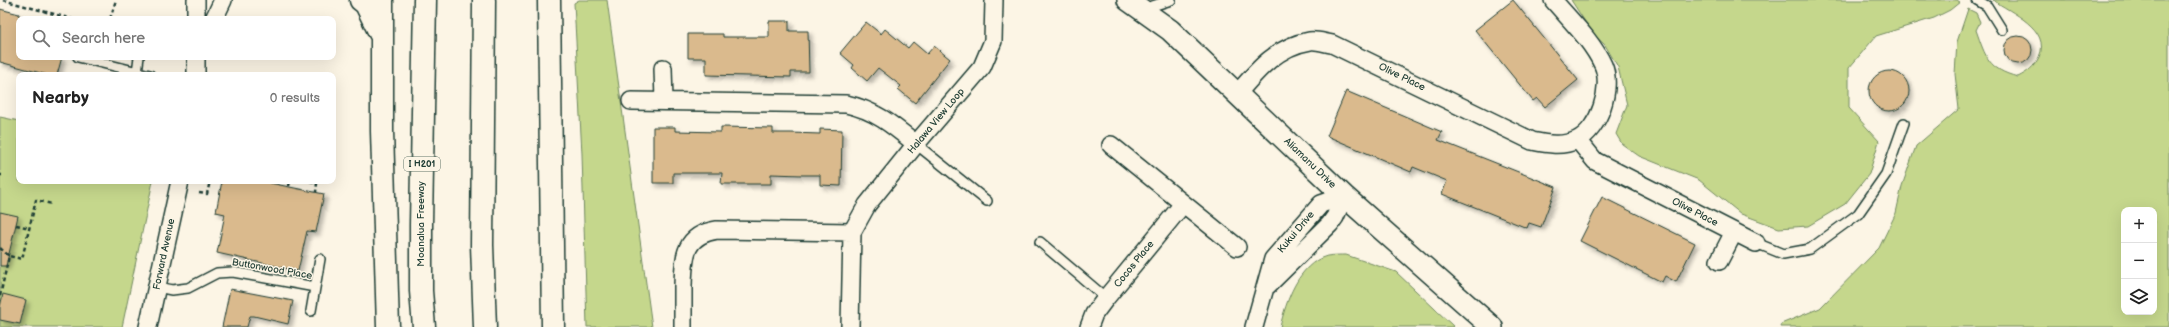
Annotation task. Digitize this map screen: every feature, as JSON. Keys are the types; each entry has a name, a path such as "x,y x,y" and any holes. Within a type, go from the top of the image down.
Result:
{"highway":[{"path":"361,0 366,4 383,39"},
{"path":"382,0 382,131 388,327"},
{"name":"Moanalua Freeway","path":"424,327 421,291 421,224 425,0"},
{"path":"484,0 482,244 484,327"},
{"path":"549,0 553,327"}],"street":[{"path":"196,0 196,16"},
{"path":"215,16 223,0"},
{"name":"Halawa View Loop","path":"850,327 852,232 867,205 986,61 993,41 994,0"},
{"path":"1554,0 1592,46 1604,67 1606,87 1602,109 1593,125 1578,140"},
{"name":"Aliamanu Drive","path":"1136,5 1170,30 1238,93 1344,196 1492,327"},
{"name":"Olive Place","path":"1238,93 1253,75 1274,55 1311,41 1332,44 1532,140 1549,145 1578,140 1595,161 1756,243"},
{"path":"663,68 664,101"},
{"path":"630,101 846,104 861,107 880,115 916,144"},
{"path":"1110,145 1237,247"},
{"name":"Forward Avenue","path":"148,327 179,184"},
{"name":"Kukui Drive","path":"1254,327 1265,288 1330,224 1335,217 1344,196"},
{"name":"Cocos Place","path":"1089,327 1094,314 1106,298 1183,204"},
{"path":"683,327 684,257 690,244 702,234 717,230 852,232"},
{"path":"1719,261 1734,232"}],"lane":[{"path":"1136,5 1171,0"},
{"path":"1977,0 1987,6 2002,30"},
{"path":"90,60 137,72 139,60"},
{"path":"1756,243 1783,254 1810,249 1858,214 1886,174 1904,123"},
{"path":"916,144 987,201"},
{"path":"1040,242 1106,298"},
{"name":"Buttonwood Place","path":"311,311 320,258"},
{"name":"Buttonwood Place","path":"157,287 172,290 188,288 217,273 233,272 315,287"}],"path":[{"path":"3,0 61,16"},
{"path":"111,16 116,0"},
{"path":"199,193 207,194 209,184"},
{"path":"316,192 317,184"},
{"path":"0,248 9,256 22,259 36,200 52,204"},
{"path":"16,225 30,228"},
{"path":"0,296 9,256"}],"green space":[{"path":"579,0 607,0 652,327 587,327 582,154 574,3"},
{"path":"1571,0 1957,0 1960,2 1950,10 1934,18 1876,36 1849,68 1849,108 1879,141 1869,174 1845,204 1808,226 1779,228 1741,214 1699,180 1639,156 1622,144 1616,134 1627,105 1618,67 1605,45 1593,34"},
{"path":"1993,0 2169,0 2169,327 1780,327 1781,324 1820,308 1879,248 1896,213 1902,186 1916,146 1959,109 1955,74 1957,42 1968,9 1976,13 1980,22 1976,30 1990,61 2000,70 2018,77 2028,71 2035,64 2039,57 2041,47 2040,38 2035,30 2018,16"},
{"path":"0,117 16,120 16,184 152,184 122,327 0,327"},
{"path":"1346,255 1396,272 1454,327 1280,327 1286,306 1295,285 1308,267 1317,260 1327,256"}],"building":[{"path":"1513,0 1578,80 1545,107 1537,98 1533,101 1475,30"},
{"path":"0,9 19,14 19,16 16,16 16,60 61,60 58,72 37,72 0,62"},
{"path":"769,21 789,21 789,31 808,31 809,72 791,72 791,77 706,75 706,58 688,58 688,34 723,34 723,37 769,37"},
{"path":"866,22 881,34 885,29 908,48 913,42 927,54 934,46 950,59 915,103 898,89 901,86 878,68 867,81 852,68 854,65 840,53"},
{"path":"2018,36 2028,40 2032,50 2028,60 2018,64 2008,60 2004,50 2008,40"},
{"path":"1893,71 1900,74 1906,80 1909,91 1908,99 1900,108 1893,111 1885,111 1878,108 1870,99 1869,87 1872,80 1881,72"},
{"path":"1346,91 1442,132 1438,140 1556,187 1541,227 1529,223 1527,228 1442,194 1447,181 1413,167 1411,172 1327,136"},
{"path":"653,127 675,127 675,131 721,132 721,127 773,128 773,133 820,134 820,129 842,130 841,186 820,185 820,175 771,174 771,184 721,184 722,173 673,173 673,183 653,183"},
{"path":"221,184 275,184 324,194 316,232 307,231 298,271 217,253 225,214 216,212"},
{"path":"1602,197 1695,243 1676,282 1665,276 1662,282 1580,241"},
{"path":"0,212 18,216 6,266 0,266"},
{"path":"230,289 293,301 288,324 250,316 247,327 222,327"},
{"path":"3,294 26,300 20,324 0,320 0,307"}]}
